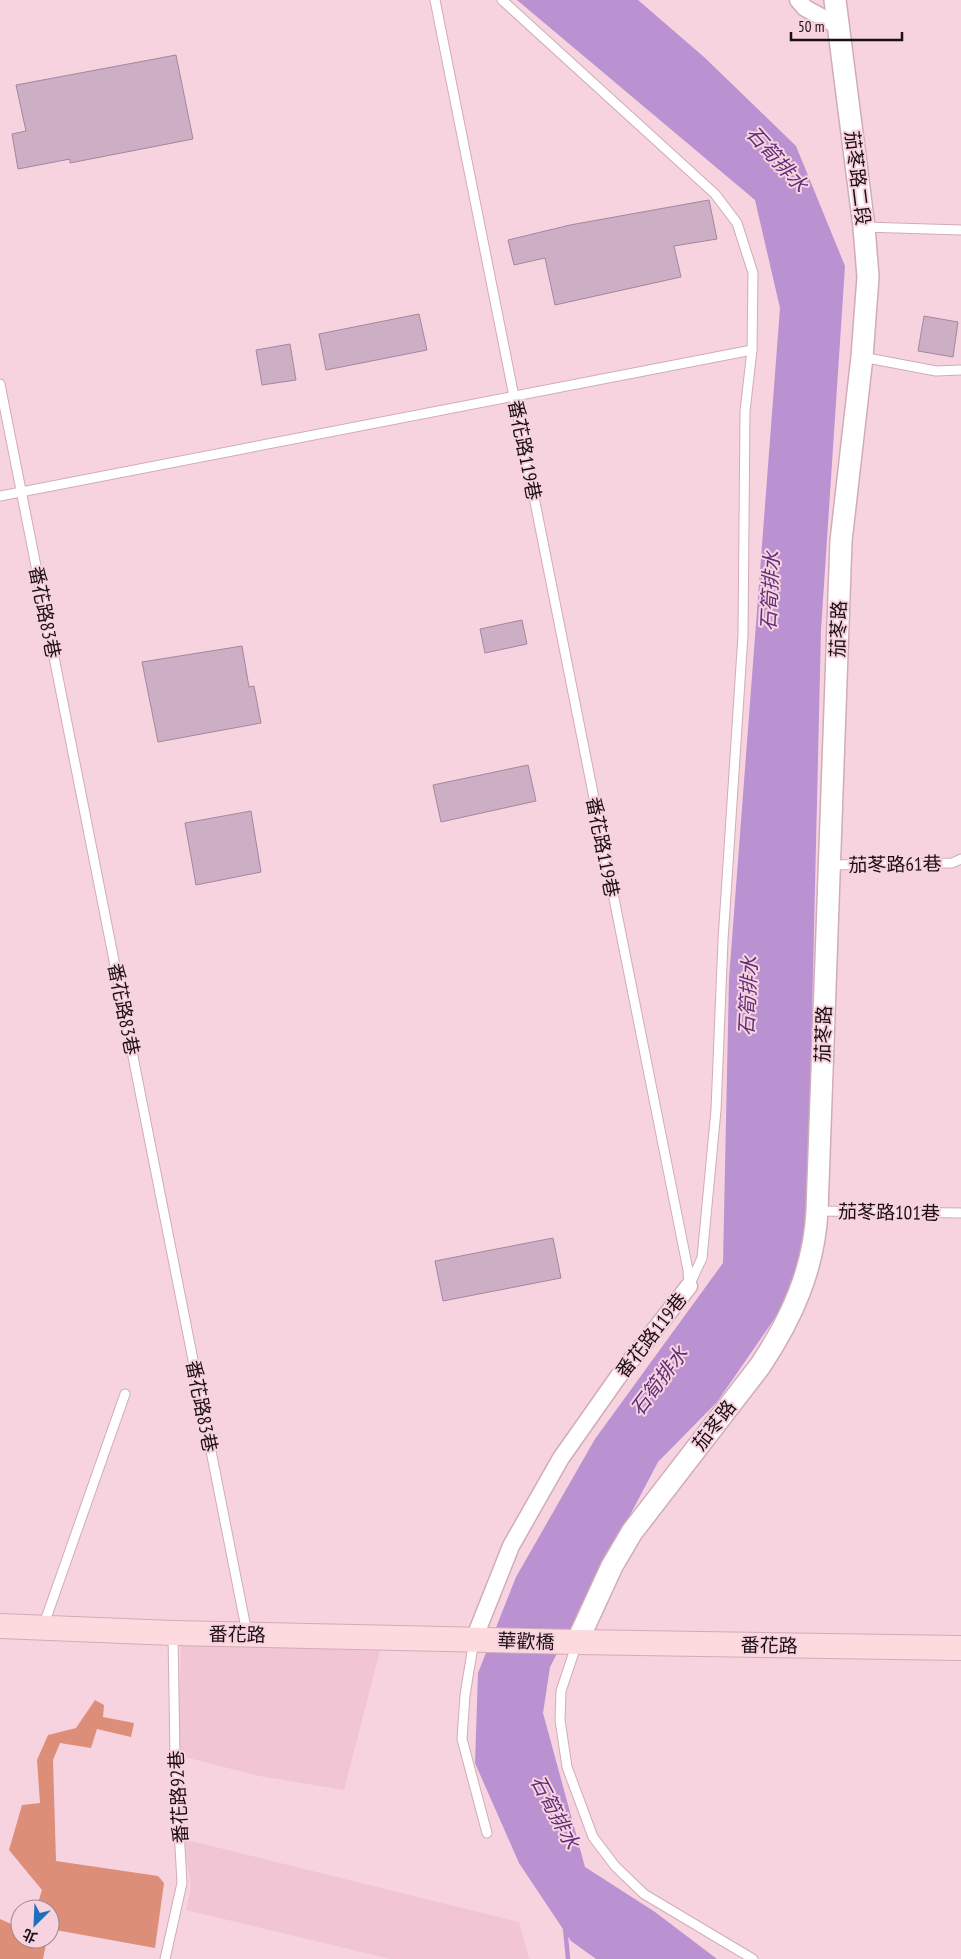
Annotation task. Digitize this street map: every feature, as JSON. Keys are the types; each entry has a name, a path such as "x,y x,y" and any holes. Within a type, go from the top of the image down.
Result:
{"main road":[{"name":"番花路","path":"0,1626 173,1633 474,1639"},
{"name":"華歡橋","path":"474,1639 577,1642"},
{"name":"番花路","path":"577,1642 961,1648"}],"street":[{"path":"798,0 805,8 838,26"},
{"name":"茄苳路二段","path":"835,0 864,227 868,277 862,357"},
{"name":"茄苳路","path":"577,1642 612,1566 632,1532 760,1366 779,1337 807,1275 814,1242 817,1211 841,541 862,357"},
{"name":"番花路119巷","path":"474,1639 511,1546 561,1458 618,1377 689,1286"}],"lane":[{"name":"番花路119巷","path":"435,0 688,1270 689,1286"},
{"path":"502,0 715,194 737,223 753,273 752,350 745,411 743,635 723,940 716,1110 702,1258 689,1286"},
{"path":"864,227 961,230"},
{"path":"0,496 752,350"},
{"path":"862,357 936,371 961,370"},
{"name":"番花路83巷","path":"0,384 247,1634"},
{"name":"茄苳路61巷","path":"829,865 952,863 961,858"},
{"name":"茄苳路101巷","path":"817,1211 961,1213"},
{"path":"43,1628 125,1394"},
{"name":"番花路92巷","path":"165,1959 182,1883 175,1757 173,1633"},
{"path":"474,1639 465,1695 462,1739 487,1832"},
{"path":"577,1642 561,1691 560,1720 567,1767 593,1837 615,1866 644,1894 753,1959"}],"shaded area":[{"path":"181,1644 380,1651 344,1790 259,1776 177,1755"},
{"path":"95,1700 104,1705 103,1717 134,1723 131,1737 97,1729 91,1748 60,1743 53,1760 56,1861 158,1876 164,1883 155,1948 60,1931 60,1899 39,1899 42,1890 9,1850 22,1805 40,1803 37,1760 48,1735 76,1728"},
{"path":"183,1839 519,1922 529,1959 390,1959 186,1910 191,1887"},
{"path":"0,1919 10,1924 10,1949 45,1949 43,1959 0,1959"}],"water":[{"name":"石筍排水","path":"517,0 638,0 704,57 796,146 845,266 821,630 806,1273 717,1402 658,1462 550,1667 543,1713 585,1867 655,1912 717,1959 596,1959 571,1941 519,1863 475,1763 478,1673 516,1577 595,1439 723,1263 729,979 780,308 755,200"}],"building":[{"path":"176,55 193,139 70,163 70,159 18,169 12,134 26,131 16,85"},
{"path":"709,200 717,239 674,246 681,277 555,305 545,258 514,265 508,240 570,225"},
{"path":"419,314 427,350 326,370 319,334"},
{"path":"924,316 958,322 953,357 918,351"},
{"path":"290,344 296,380 262,385 256,350"},
{"path":"522,620 527,644 485,653 480,629"},
{"path":"242,646 249,687 254,686 261,723 158,742 142,662"},
{"path":"528,765 536,801 441,822 433,785"},
{"path":"251,811 261,872 196,885 185,823"},
{"path":"553,1238 561,1278 443,1301 435,1261"}],"waterway":[{"path":"565,1927 568,1959"}]}
